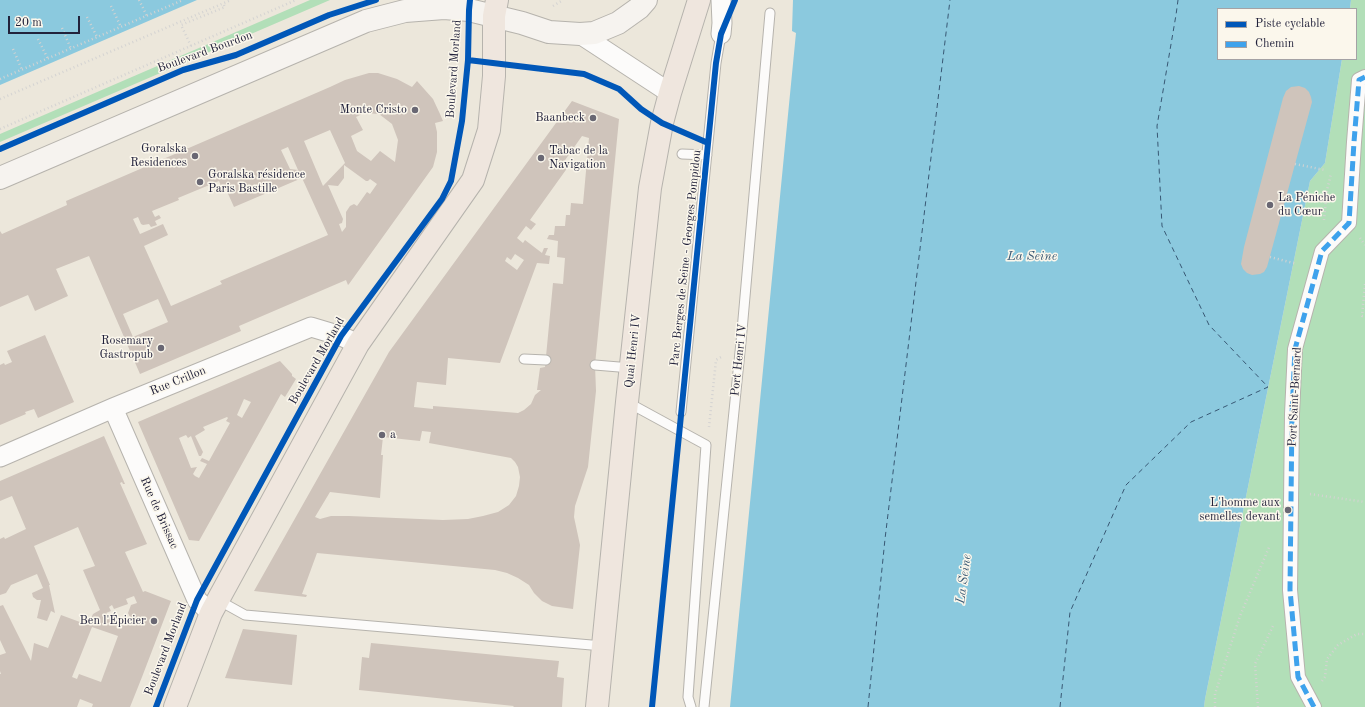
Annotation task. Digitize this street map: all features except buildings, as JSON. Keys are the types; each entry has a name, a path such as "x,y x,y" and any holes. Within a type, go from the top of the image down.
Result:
{"main road":[{"path":"0,178 366,21 405,11 444,8 469,10 496,8 522,23 549,32 580,34 594,33 618,23 639,8 646,0"},
{"name":"Quai Henri IV","path":"597,707 650,188 657,148 670,93 699,0"},
{"path":"175,707 215,607 358,344 473,180 488,130 494,76 496,8"}],"street":[{"path":"721,0 721,34"},
{"path":"580,34 670,93"},
{"name":"Port Saint-Bernard","path":"1311,702 1298,677 1290,590 1292,414 1295,349 1322,251 1349,223 1359,80 1365,77"},
{"name":"Rue Crillon","path":"0,457 114,408 311,327 341,336 358,344"},
{"name":"Rue de Brissac","path":"114,408 197,600 215,607"}],"lane":[{"name":"Port Henri IV","path":"704,707 741,342 770,13"},
{"name":"Parc Berges de Seine - Georges Pompidou","path":"682,412 716,63 721,34"},
{"path":"682,154 707,155"},
{"path":"524,359 546,360"},
{"path":"595,365 631,368"},
{"path":"627,402 706,445 688,697 691,707"},
{"path":"215,607 245,615 604,646"}],"path":[{"path":"140,0 147,16"},
{"path":"170,0 172,5"},
{"path":"0,79 183,0"},
{"path":"0,99 231,0"},
{"path":"552,6 563,0"},
{"path":"191,46 181,25 224,7 223,3"},
{"path":"111,6 121,27"},
{"path":"87,17 97,37"},
{"path":"62,28 71,49"},
{"path":"38,39 48,59"},
{"path":"13,49 22,70"},
{"path":"1295,164 1325,170"},
{"path":"1326,190 1331,173"},
{"path":"1270,257 1297,264"},
{"path":"1365,284 1362,316 1365,316"},
{"path":"710,417 716,360"},
{"path":"1321,495 1365,502"},
{"path":"1215,707 1215,694 1240,616 1270,544"},
{"path":"1258,707 1256,664 1274,624"},
{"path":"1311,702 1325,677 1326,659 1338,645 1357,634 1365,634"}],"green space":[{"path":"310,0 330,0 0,142 0,134"},
{"path":"1351,0 1365,0 1365,707 1204,707 1310,181 1325,163 1342,60 1357,60 1357,8 1350,8"}],"water":[{"path":"0,0 197,0 0,85"},
{"name":"La Seine","path":"793,0 1351,0 1350,8 1217,8 1217,60 1342,60 1325,163 1310,181 1204,707 730,707 796,33 792,31"}],"ferry route":[{"path":"868,707 885,539 950,0"},
{"path":"1060,707 1070,612 1126,485 1191,422 1268,387 1209,325 1162,226 1157,126 1178,0"}],"marked path":[{"path":"1314,707 1298,677 1290,590 1292,414 1295,349 1322,251 1349,223 1359,80 1365,77"}],"cycle path":[{"name":"Boulevard Bourdon","path":"0,149 183,70 236,55 329,15 376,0"},
{"name":"Boulevard Morland","path":"156,707 197,600 341,336 442,199 451,181 462,121 468,60 470,0"},
{"path":"652,707 716,63 721,34 735,0"},
{"name":"Boulevard Morland","path":"468,60 584,74 619,89 641,109 662,123 708,143"}],"place":[{"name":"Monte Cristo","path":"415,110"},
{"name":"Baanbeck","path":"593,118"},
{"name":"Goralska Residences","path":"195,156"},
{"name":"Tabac de la Navigation","path":"541,158"},
{"name":"Goralska résidence Paris Bastille","path":"200,182"},
{"name":"La Péniche du Cœur","path":"1270,205"},
{"name":"Rosemary Gastropub","path":"161,348"},
{"name":"a","path":"382,435"},
{"name":"L'homme aux semelles devant","path":"1288,510"},
{"name":"Ben l'Épicier","path":"154,621"}]}
